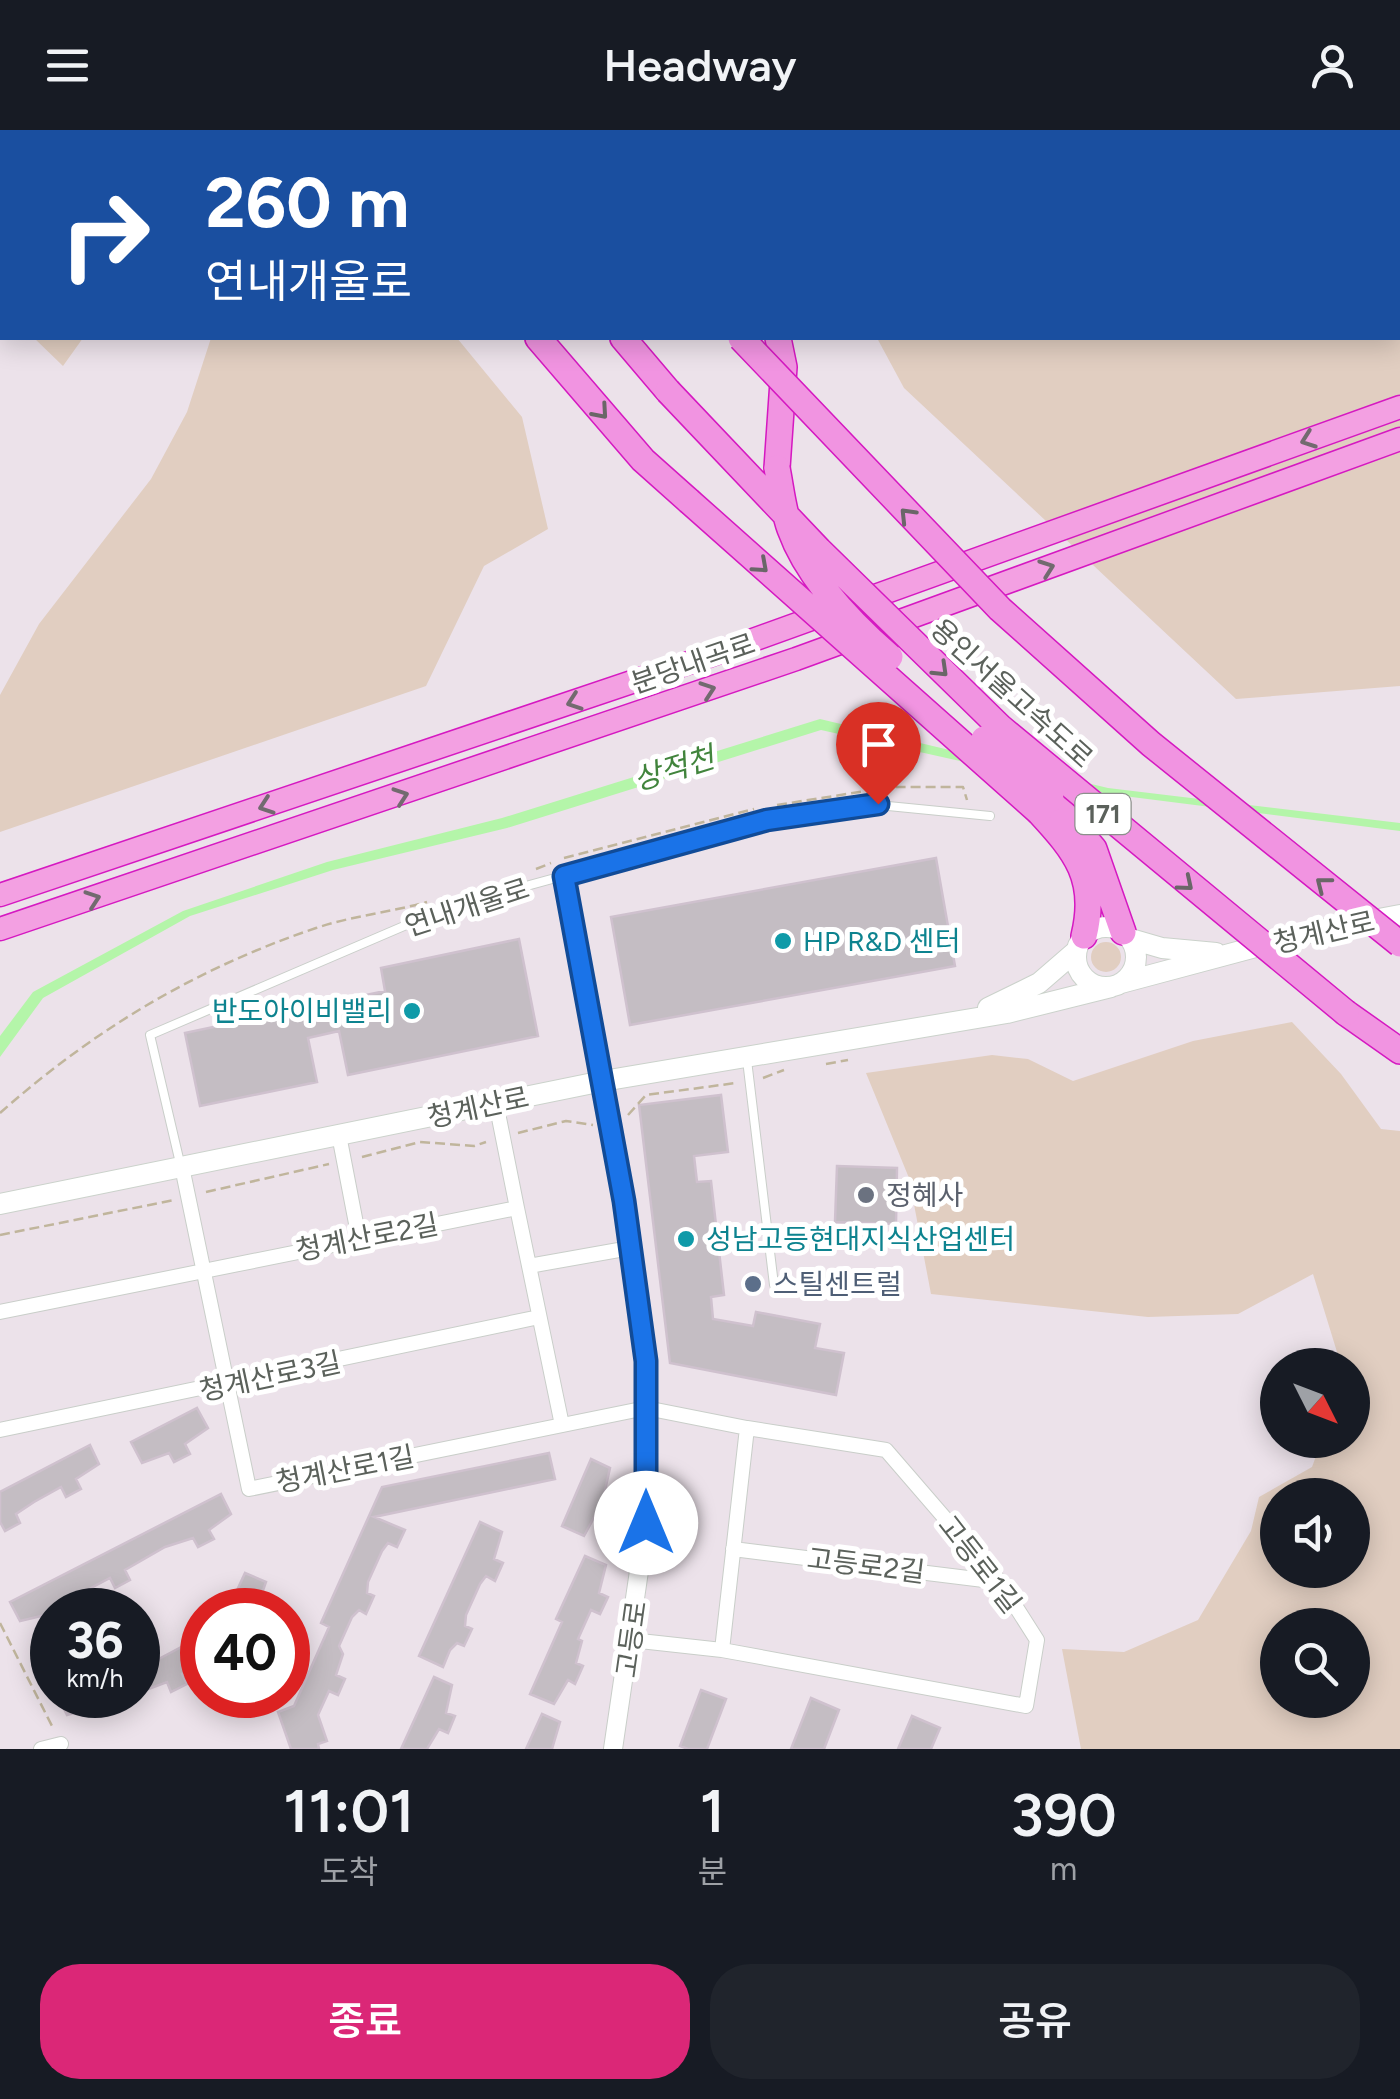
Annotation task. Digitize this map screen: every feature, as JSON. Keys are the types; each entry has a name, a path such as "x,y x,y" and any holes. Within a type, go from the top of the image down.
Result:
{"highway":[{"path":"540,340 643,460 1094,849 1127,935"},
{"name":"용인서울고속도로","path":"625,340 668,392 844,576 1000,728 1346,1013 1400,1051"},
{"name":"용인서울고속도로","path":"743,340 1000,609 1164,756 1400,944"},
{"path":"778,340 784,367 777,468 790,530 830,597 1045,805 1083,868 1088,908 1080,944"},
{"name":"분당내곡로","path":"0,895 739,646 1400,406"},
{"name":"분당내곡로","path":"0,930 796,659 1400,439"}],"main road":[{"name":"청계산로","path":"0,1204 603,1081 1006,1013 1315,931 1400,915"},
{"path":"1103,927 1127,935 1134,968 1116,985 1084,978 1080,944 1103,927"},
{"name":"청계산로","path":"1127,935 1181,952 1248,951"},
{"name":"청계산로","path":"958,1020 1038,984 1080,944"}],"street":[{"name":"고등로","path":"564,876 603,1081 646,1361 646,1523 632,1640 612,1749"},
{"path":"496,1103 562,1426"},
{"path":"339,1135 359,1239"},
{"name":"청계산로1길","path":"182,1167 249,1488 646,1408"},
{"name":"청계산로2길","path":"0,1312 516,1208"},
{"path":"529,1266 630,1248"},
{"name":"청계산로3길","path":"0,1430 539,1318"},
{"name":"고등로1길","path":"632,1640 722,1650 1026,1706 1037,1640 1000,1582 886,1450 646,1408"},
{"path":"722,1650 746,1428"},
{"name":"고등로2길","path":"733,1549 1000,1582"},
{"path":"40,1749 62,1744"}],"lane":[{"name":"연내개울로","path":"182,1167 150,1035 446,908 785,817 878,804 990,816"},
{"path":"746,1056 774,1285"}],"path":[{"path":"0,1236 188,1197 420,1142 474,1146 566,1121 584,1126 610,1123 624,1119 646,1095 750,1082 788,1069"},
{"path":"0,1623 62,1744"}],"shaded area":[{"path":"36,340 82,340 63,366"},
{"path":"210,340 459,340 522,417 548,529 484,566 426,686 0,832 0,695 39,624 151,479 187,412"},
{"path":"878,340 1400,340 1400,686 1236,699 904,388"},
{"path":"1106,942 1117,946 1121,957 1117,968 1106,972 1095,968 1091,957 1095,946"},
{"path":"1292,1022 1341,1074 1381,1129 1400,1131 1400,1749 1081,1749 1062,1649 1124,1652 1198,1620 1251,1531 1260,1496 1260,1588 1370,1588 1370,1478 1293,1478 1312,1467 1315,1458 1370,1458 1370,1348 1336,1348 1313,1274 1238,1314 1148,1317 931,1294 909,1178 866,1073 992,1055 1028,1059 1073,1081 1193,1041"}],"water":[{"name":"상적천","path":"820,719 1108,788 1400,823 1400,831 1108,794 821,730 507,828 333,870 190,916 43,998 0,1057 0,1036 33,992 183,911 327,862 502,818"}],"building":[{"name":"HP R&D 센터","path":"936,858 955,966 630,1025 611,917"},
{"name":"반도아이비밸리","path":"519,939 538,1036 348,1075 339,1031 308,1038 317,1082 200,1106 185,1033 385,991 381,968"},
{"name":"성남고등현대지식산업센터","path":"721,1095 728,1152 694,1156 697,1182 711,1181 724,1295 711,1297 713,1319 753,1326 756,1312 820,1324 815,1348 844,1353 836,1395 670,1363 639,1105"},
{"name":"정혜사","path":"837,1166 897,1168 896,1224 835,1222"},
{"path":"197,1408 208,1428 185,1444 190,1454 174,1462 169,1453 142,1463 131,1442"},
{"path":"90,1445 99,1464 76,1479 81,1489 66,1497 61,1487 16,1514 20,1523 5,1531 0,1522 0,1492"},
{"path":"549,1453 555,1479 374,1517 405,1530 397,1547 388,1543 382,1551 368,1582 367,1593 374,1596 366,1614 359,1610 352,1617 339,1646 343,1654 336,1675 345,1679 338,1695 329,1691 318,1715 327,1741 318,1744 319,1749 291,1749 280,1718 310,1718 310,1670 329,1627 321,1623 382,1487"},
{"path":"591,1459 610,1468 604,1495 613,1498 605,1516 597,1512 584,1536 562,1526"},
{"path":"221,1494 231,1514 209,1530 214,1539 198,1547 193,1538 165,1547 125,1570 130,1580 115,1588 110,1578 91,1588 37,1588"},
{"path":"480,1522 502,1532 494,1559 503,1563 495,1581 486,1576 480,1584 466,1615 465,1626 472,1629 464,1646 457,1643 450,1650 443,1667 419,1656"},
{"path":"585,1556 606,1565 599,1593 608,1597 600,1614 591,1610 578,1639 582,1641 576,1663 583,1666 575,1684 568,1680 554,1704 530,1694 562,1622 556,1619"},
{"path":"245,1573 266,1582 264,1588 238,1588"},
{"path":"30,1592 30,1619 20,1621 10,1602"},
{"path":"180,1648 180,1688 171,1692 167,1682 160,1685 160,1658"},
{"path":"434,1677 452,1685 446,1713 455,1716 448,1733 439,1729 427,1749 401,1749"},
{"path":"701,1690 726,1699 707,1749 688,1749 680,1746"},
{"path":"811,1698 839,1710 824,1749 791,1749"},
{"path":"542,1714 560,1722 552,1749 526,1749"},
{"path":"912,1716 940,1728 931,1749 898,1749"}],"place":[{"name":"HP R&D 센터","path":"783,941"},
{"name":"반도아이비밸리","path":"412,1011"},
{"name":"정혜사","path":"866,1195"},
{"name":"성남고등현대지식산업센터","path":"686,1239"},
{"name":"스틸센트럴","path":"753,1284"}],"route":[{"path":"646,1523 646,1361 624,1201 564,876 767,820 878,804"}]}
